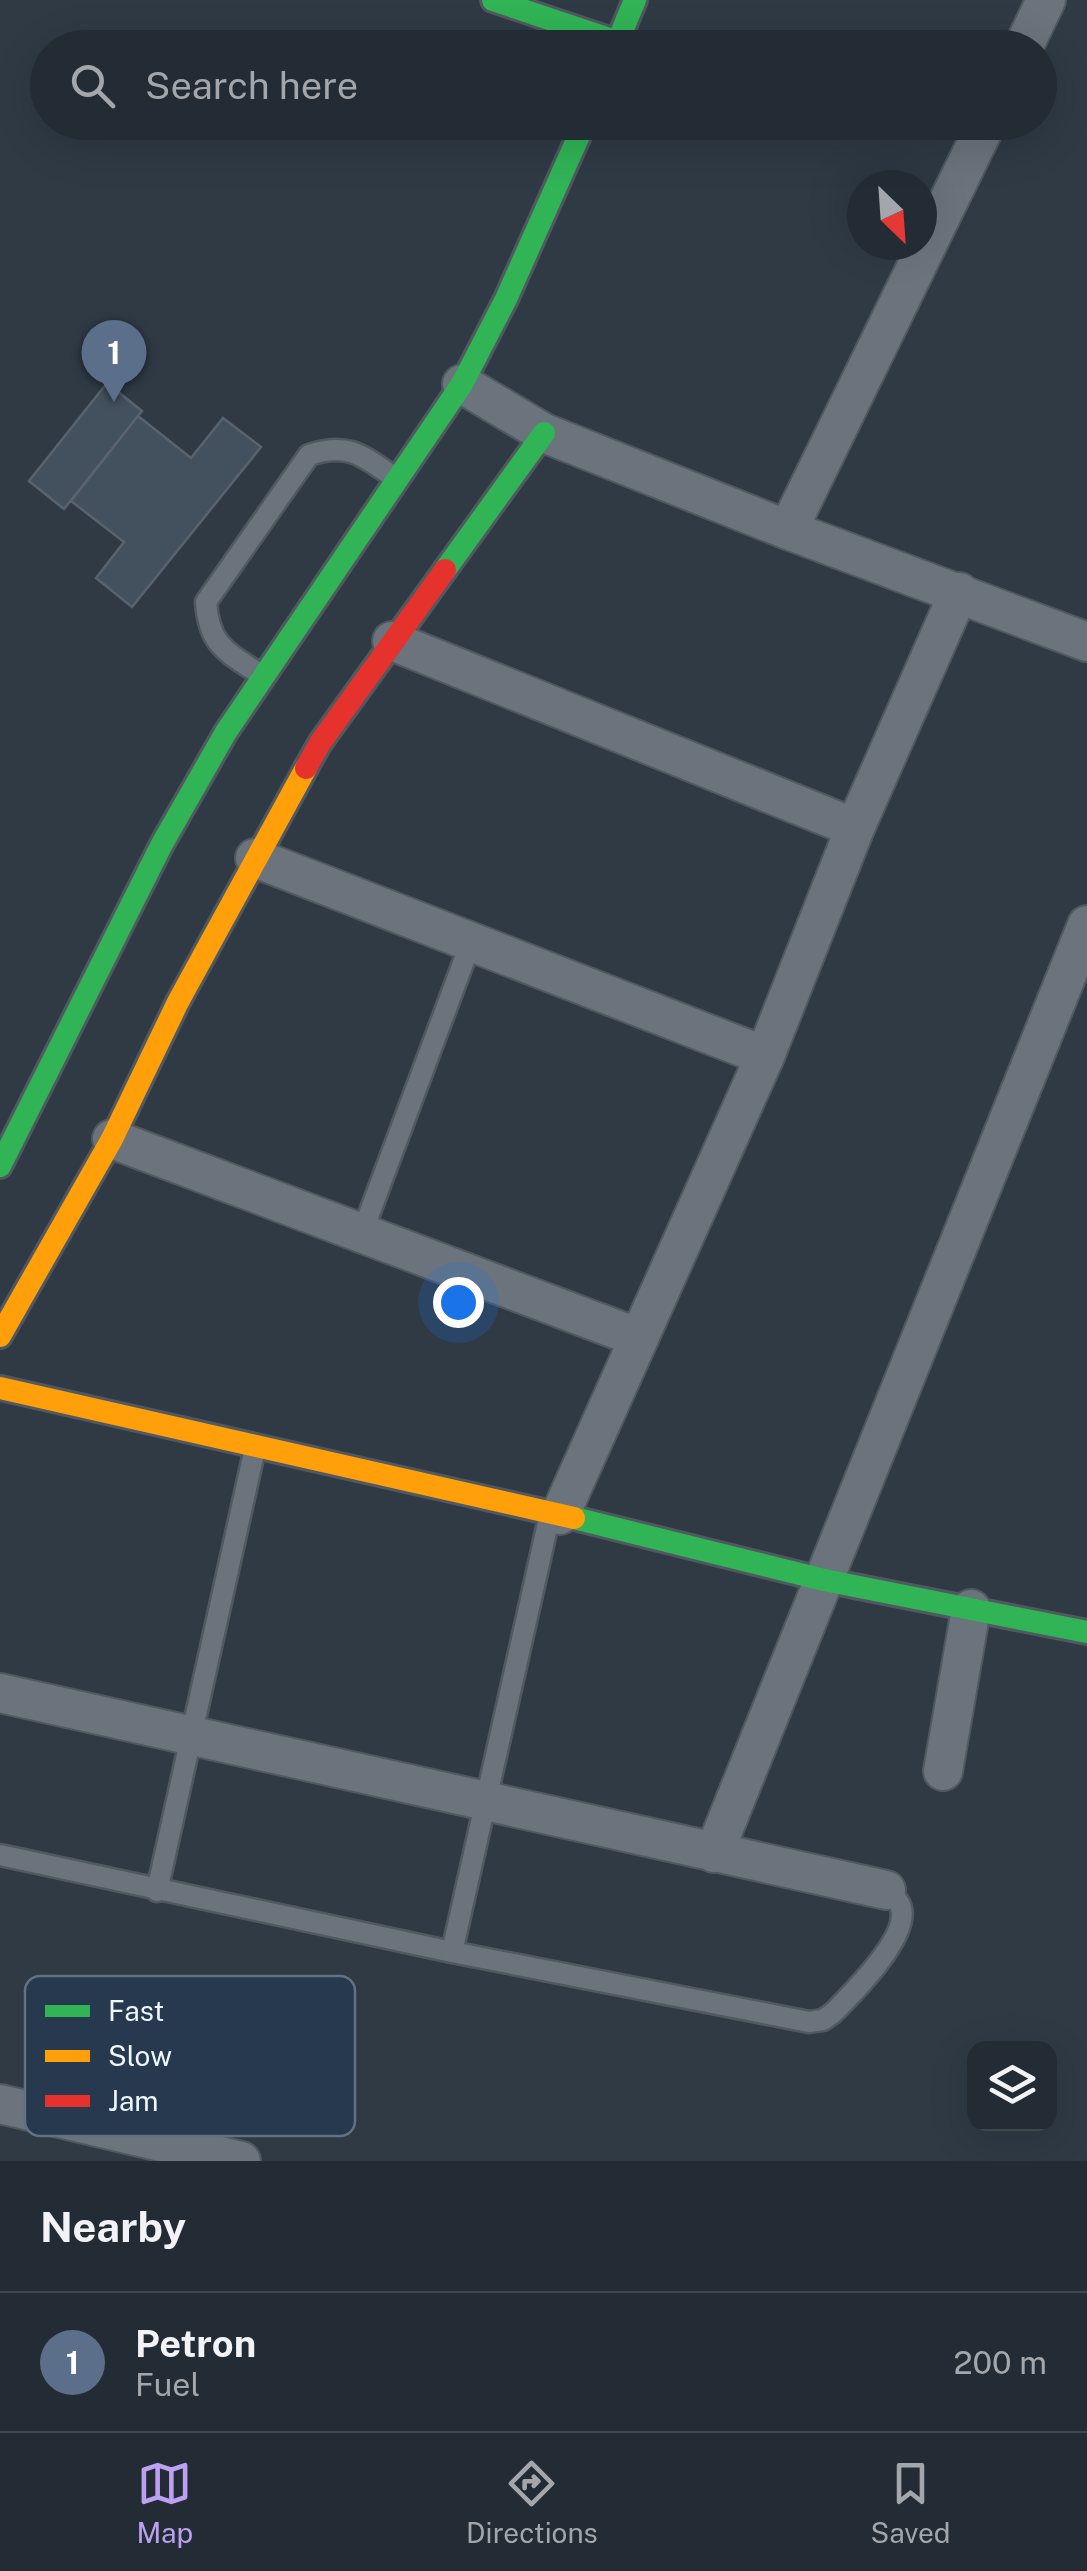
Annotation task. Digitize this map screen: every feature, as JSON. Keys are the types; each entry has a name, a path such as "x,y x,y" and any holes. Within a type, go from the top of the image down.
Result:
{"street":[{"path":"493,0 577,30"},
{"path":"622,30 635,0"},
{"path":"1032,30 1046,0"},
{"path":"0,1166 10,1127 226,732 462,384 506,299 577,140"},
{"path":"788,530 978,140"},
{"path":"462,384 544,433 1087,642"},
{"path":"0,1336 112,1139 178,1002 320,743 544,433"},
{"path":"556,1514 640,1338 766,1056 855,828 959,592"},
{"path":"392,641 855,828"},
{"path":"255,858 766,1056"},
{"path":"714,1852 1087,925"},
{"path":"112,1139 640,1338"},
{"path":"0,1388 556,1514 824,1580 1087,1632"},
{"path":"942,1771 971,1609"},
{"path":"0,1693 886,1890"},
{"path":"0,2104 25,2110"},
{"path":"135,2136 241,2161"}],"lane":[{"path":"262,676 218,646 206,602 309,456 331,450 354,450 398,481"},
{"path":"362,1233 471,942"},
{"path":"157,1891 256,1446"},
{"path":"452,1952 556,1514"},
{"path":"0,1855 452,1952 809,2022 823,2020 833,2012 892,1943 901,1926 902,1911 897,1899 886,1890"}],"building":[{"path":"107,383 142,411 64,509 29,481"},
{"path":"138,416 191,458 223,418 261,447 132,607 96,578 124,542 71,501"}],"traffic: fast":[{"path":"493,0 582,30"},
{"path":"622,30 635,0"},
{"path":"0,1166 162,844 226,732 462,384 506,299 577,140"},
{"path":"445,570 544,433"},
{"path":"574,1518 824,1580 1087,1632"}],"traffic: slow":[{"path":"0,1336 112,1139 178,1002 306,768"},
{"path":"0,1388 574,1518"}],"traffic: jam":[{"path":"306,768 445,570"}],"place":[{"name":"Petron","path":"114,402"}]}
